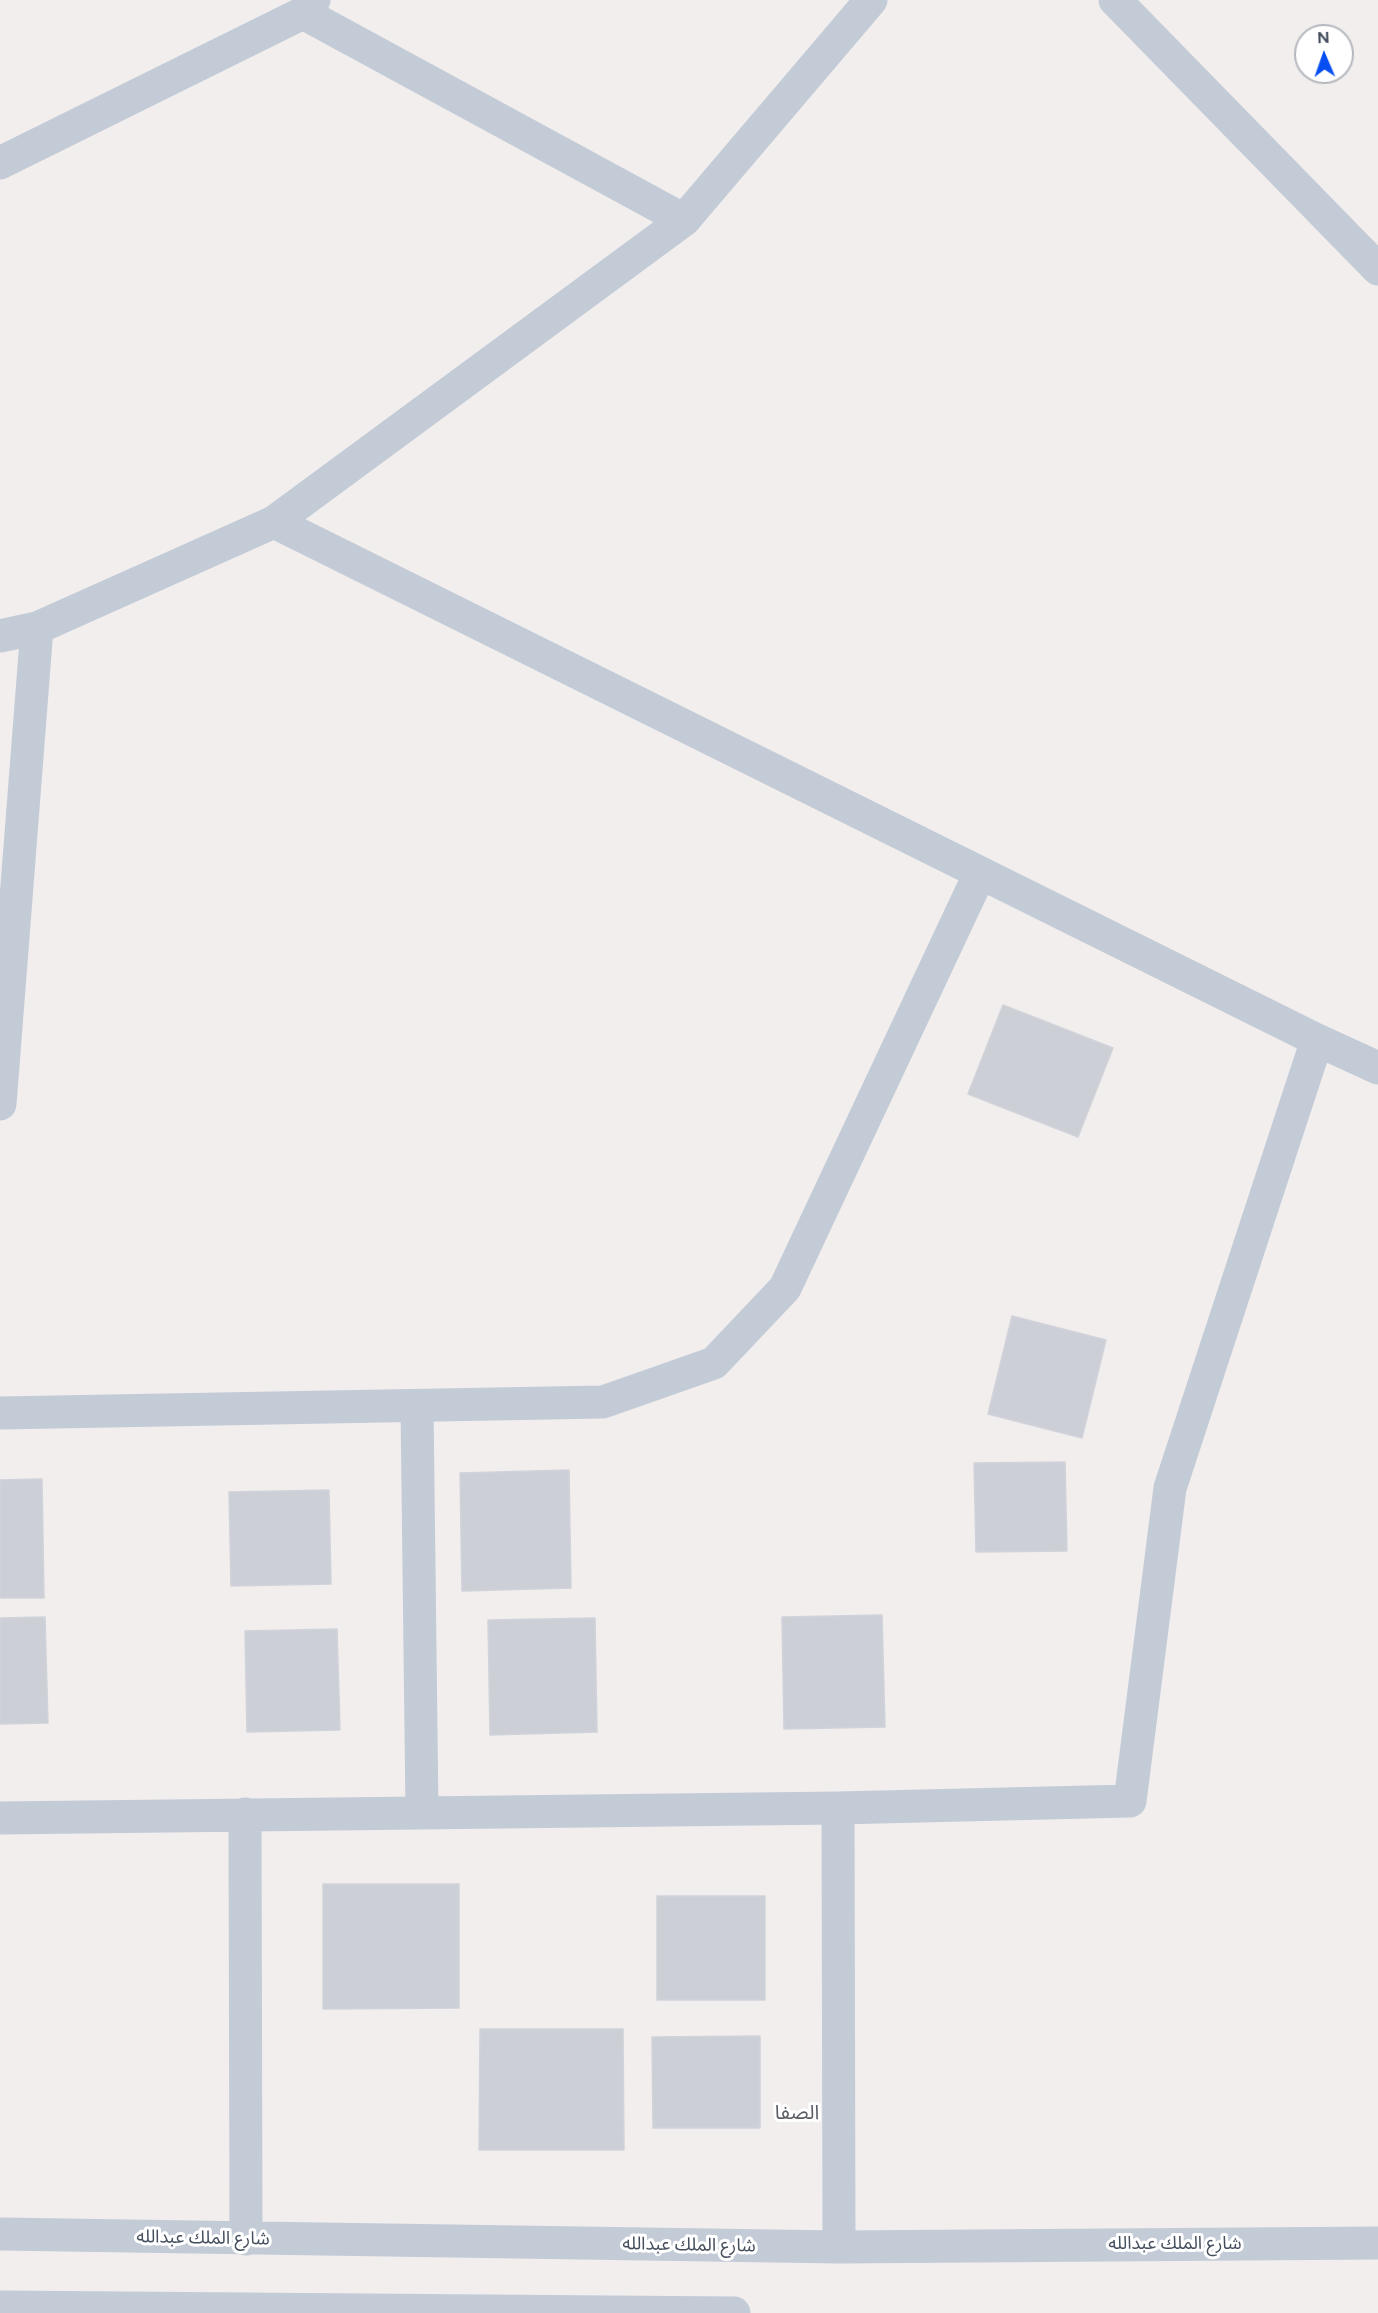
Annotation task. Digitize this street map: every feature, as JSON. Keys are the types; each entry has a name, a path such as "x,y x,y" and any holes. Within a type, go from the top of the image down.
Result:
{"street":[{"path":"0,636 37,628 274,522 684,220 872,0"},
{"path":"1115,0 1378,269"},
{"path":"0,163 309,6 684,220"},
{"path":"274,522 1317,1040 1378,1068"},
{"path":"0,1104 37,628"},
{"path":"0,1413 603,1402 714,1363 785,1288 980,873"},
{"path":"0,1818 838,1808 1130,1801 1170,1488 1317,1040"},
{"path":"417,1406 422,1812"},
{"path":"838,1808 838,2247"},
{"path":"245,1814 246,2239"},
{"name":"شارع الملك عبدالله","path":"0,2234 838,2247 1378,2243"},
{"path":"0,2307 734,2313"}],"building":[{"path":"1003,1005 1113,1048 1078,1137 968,1094"},
{"path":"1012,1316 1106,1340 1082,1438 988,1414"},
{"path":"1065,1462 1067,1551 976,1552 974,1463"},
{"path":"569,1470 571,1588 462,1591 460,1473"},
{"path":"42,1479 44,1598 0,1598 0,1480"},
{"path":"329,1490 331,1584 231,1586 229,1492"},
{"path":"882,1615 885,1727 784,1729 782,1617"},
{"path":"45,1617 48,1723 0,1724 0,1618"},
{"path":"595,1618 597,1732 490,1735 488,1620"},
{"path":"337,1629 340,1730 247,1732 245,1631"},
{"path":"323,1884 459,1884 459,2008 323,2009"},
{"path":"657,1896 765,1896 765,2000 657,2000"},
{"path":"480,2029 623,2029 624,2150 479,2150"},
{"path":"760,2036 760,2128 653,2128 652,2037"}],"district":[{"name":"الصفا","path":"797,2113"}]}
